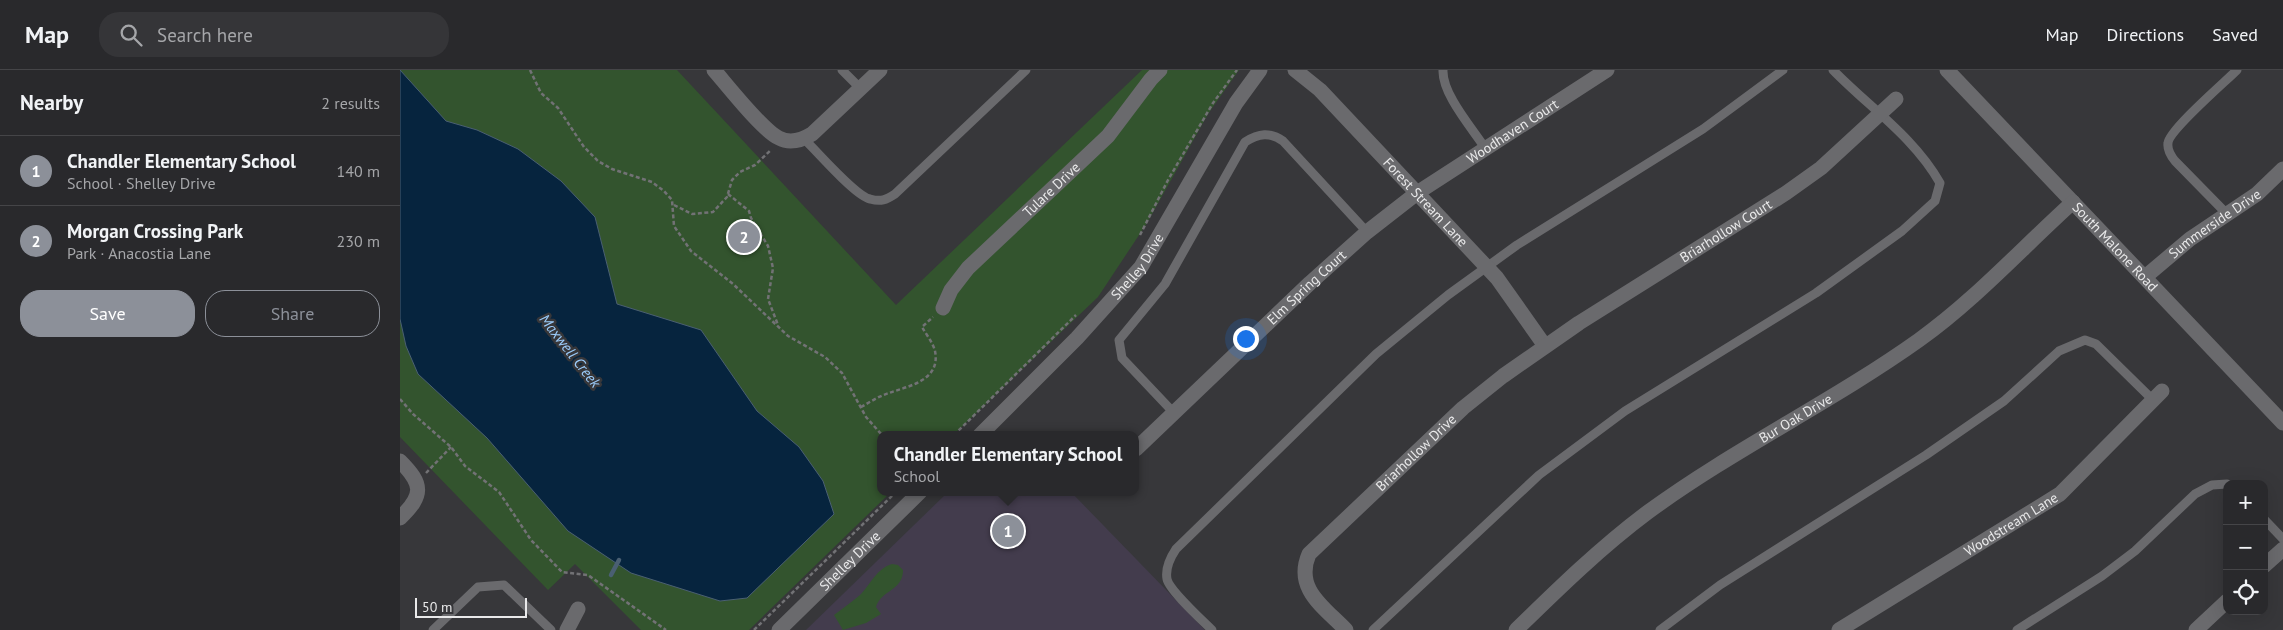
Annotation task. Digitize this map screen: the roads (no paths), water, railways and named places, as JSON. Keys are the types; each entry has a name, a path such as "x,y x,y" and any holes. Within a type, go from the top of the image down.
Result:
{"street":[{"path":"714,70 771,134 786,140 804,139 880,70"},
{"name":"Tulare Drive","path":"943,308 951,290 968,268 1108,136 1160,70"},
{"name":"Shelley Drive","path":"984,431 1078,338 1141,267 1231,111 1260,70"},
{"name":"Woodhaven Court","path":"1417,193 1607,70"},
{"name":"South Malone Road","path":"1947,70 2283,423"},
{"name":"Forest Stream Lane","path":"1301,71 1498,278 1545,346"},
{"name":"Briarhollow Court","path":"1545,346 1628,291 1786,194 1822,168 1896,99"},
{"name":"Summerside Drive","path":"2145,277 2190,239 2257,194 2283,169"},
{"name":"Elm Spring Court","path":"1139,447 1310,283 1366,232 1417,193"},
{"name":"Bur Oak Drive","path":"1516,630 1597,553 1648,512 1721,463 1878,367 1927,334 1965,304 2073,202"},
{"name":"Briarhollow Drive","path":"1346,630 1310,593 1304,574 1309,554 1463,408 1545,346"},
{"name":"Woodstream Lane","path":"1839,630 2060,494 2158,396"},
{"path":"400,461 418,488 413,504 400,518"},
{"name":"Shelley Drive","path":"779,630 916,496"},
{"path":"2268,562 2283,549"},
{"path":"2196,630 2223,605"},
{"path":"566,630 578,609"}],"lane":[{"path":"842,70 860,88"},
{"path":"804,139 857,191 868,199 884,201 895,194 1026,70"},
{"path":"1443,70 1443,78 1450,95 1485,148"},
{"path":"1212,630 1178,595 1167,580 1168,562 1176,549 1376,354 1448,295 1517,246 1703,129 1783,70"},
{"path":"1373,630 1539,475 1625,411 1816,293 1902,231 1934,201 1940,183 1929,164 1881,113 1859,97 1833,70"},
{"path":"2227,214 2175,161 2169,153 2168,142 2174,130 2237,70"},
{"path":"1174,413 1122,358 1119,340 1165,284 1245,142 1260,134 1276,137 1283,142 1366,232"},
{"path":"1660,630 1720,585 1926,455 2004,401 2058,350 2085,340 2096,344 2158,396"},
{"path":"2017,630 2102,576 2135,551 2195,494 2212,484 2223,484"},
{"path":"2268,523 2283,539"},
{"path":"433,630 478,587 504,585 551,630"}],"water":[{"path":"400,70 446,121 477,130 518,149 561,181 595,217 617,304 701,330 757,411 799,447 823,481 834,514 747,598 720,601 631,573 568,531 487,438 418,374 406,346 400,319"}],"waterway":[{"name":"Maxwell Creek","path":"611,575 619,560"}],"place":[{"name":"Morgan Crossing Park","path":"744,237"},
{"name":"Chandler Elementary School","path":"1008,531"}]}
